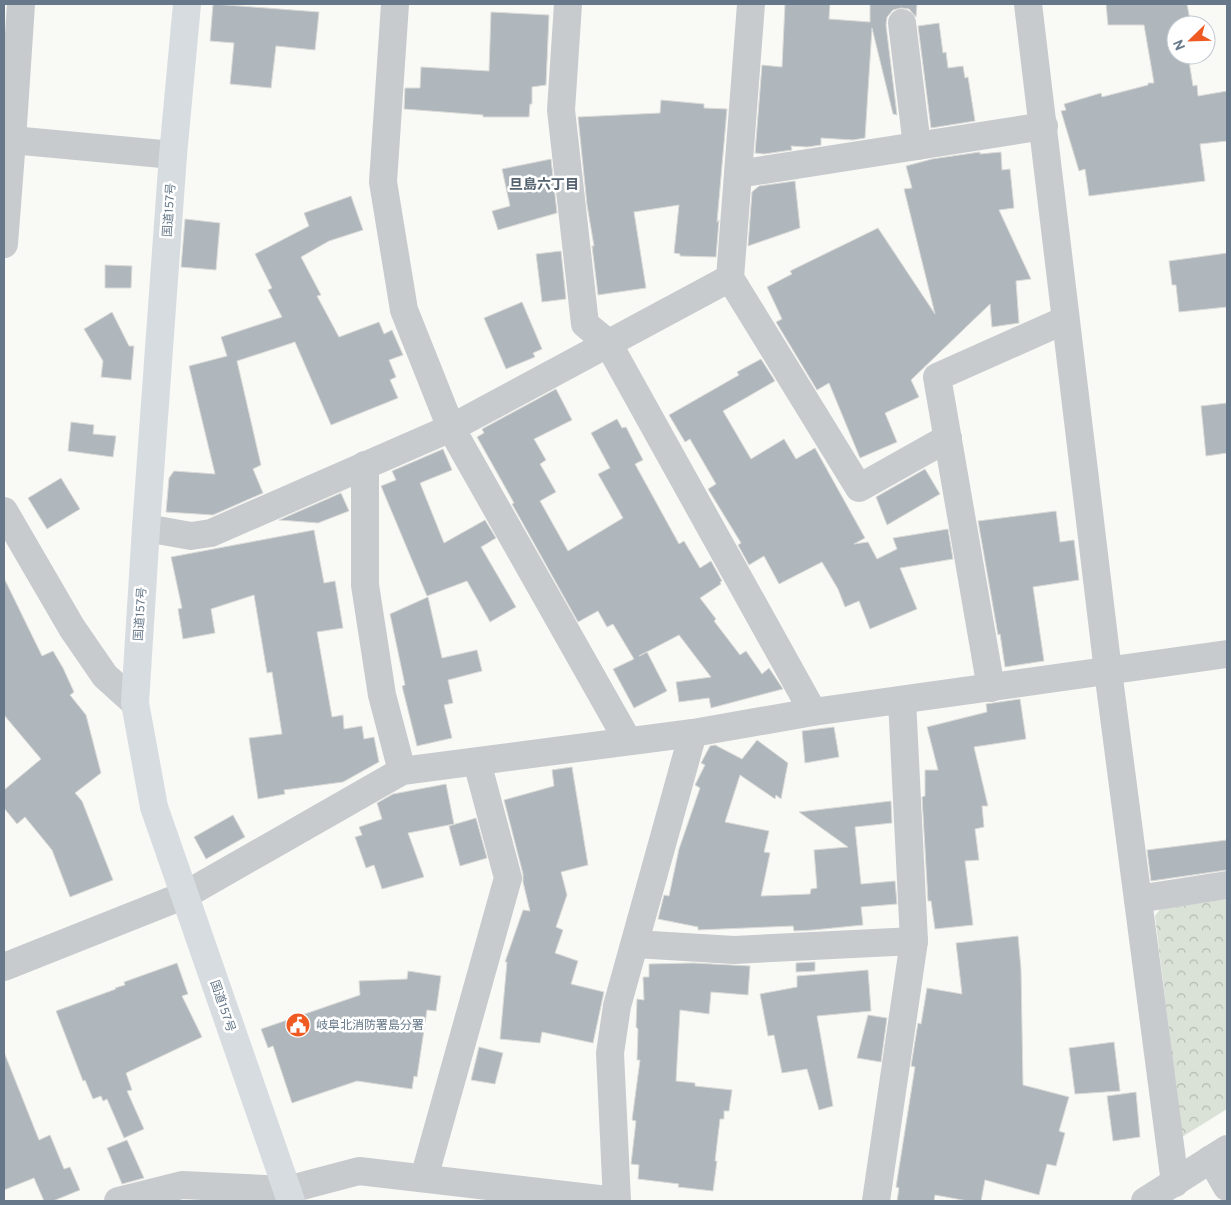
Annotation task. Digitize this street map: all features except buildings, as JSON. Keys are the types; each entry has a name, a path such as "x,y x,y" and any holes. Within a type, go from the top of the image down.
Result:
{"highway":[{"name":"国道157号","path":"187,4 173,155 135,703 154,807 289,1196"}],"street":[{"path":"395,4 384,182 404,310 451,428 628,741"},
{"path":"568,4 561,110 585,324 608,343 813,712"},
{"path":"751,4 730,278 859,488 948,438"},
{"path":"1028,4 1108,671 1175,1183"},
{"path":"4,244 12,140 15,6"},
{"path":"902,23 917,146"},
{"path":"738,174 1044,126"},
{"path":"12,140 173,155"},
{"path":"146,528 191,536 211,533 451,428 730,278"},
{"path":"991,688 938,377 1065,320"},
{"path":"365,465 365,585 382,695 402,771"},
{"path":"4,511 72,628 99,668 105,676 135,703"},
{"path":"4,966 185,895 402,771 693,734 813,712 1227,654"},
{"path":"876,1201 914,942 902,700"},
{"path":"118,1201 182,1185 289,1196 359,1171 424,1178 462,1192 617,1201 610,1053 617,1006 693,734"},
{"path":"424,1178 508,878 477,762"},
{"path":"1138,899 1227,886"},
{"path":"635,944 734,950 914,942"},
{"path":"1146,1201 1219,1154 1227,1187"}],"green space":[{"path":"1227,899 1227,1109 1182,1137 1155,916 1160,909"}],"place":[{"name":"岐阜北消防署島分署","path":"298,1025"}],"district":[{"name":"旦島六丁目","path":"544,184"}]}
